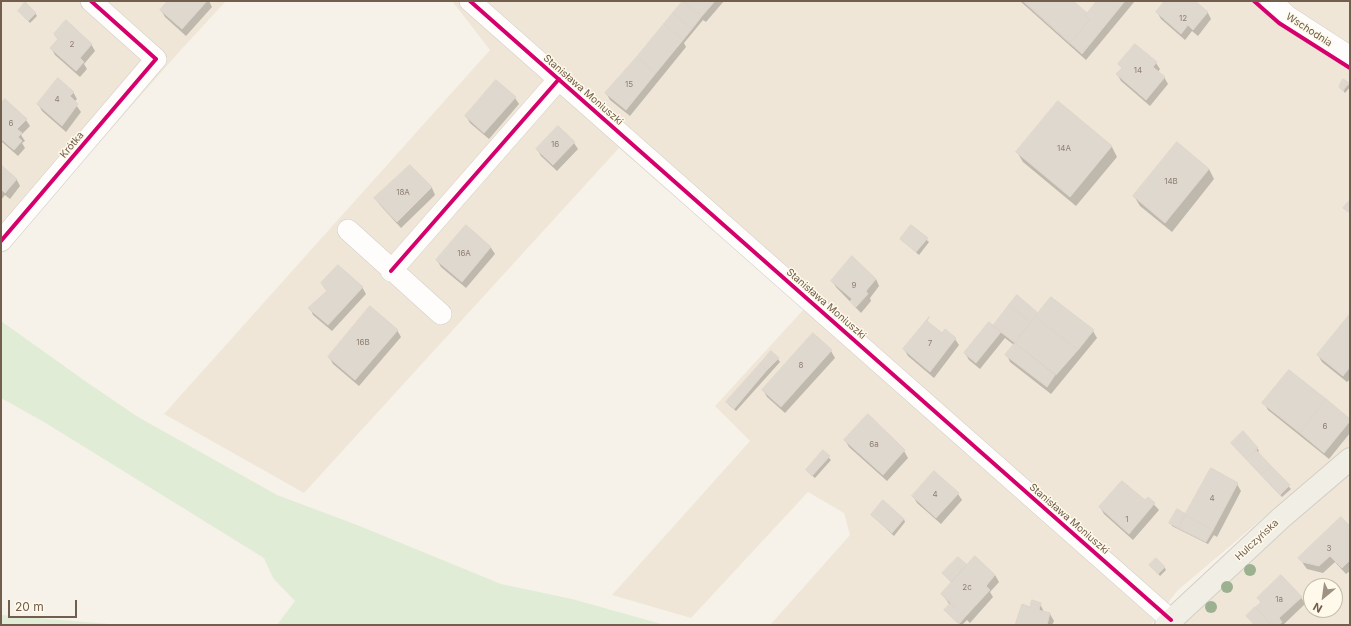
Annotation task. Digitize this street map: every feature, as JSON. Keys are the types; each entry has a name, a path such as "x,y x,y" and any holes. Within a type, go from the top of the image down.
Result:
{"main road":[{"name":"Hulczyńska","path":"1168,622 1281,518 1350,459"}],"street":[{"name":"Krótka","path":"1,241 156,59 91,1"},
{"name":"Stanisława Moniuszki","path":"470,1 1168,622"},
{"name":"Wschodnia","path":"1271,1 1287,16 1350,57"},
{"path":"391,271 559,79"},
{"path":"348,230 391,271 442,314"}],"shaded area":[{"path":"1,1 226,1 179,52 1,254"},
{"path":"452,1 1350,1 1350,446 1177,591 1151,625 770,625 850,535 844,513 808,492 691,618 612,595 750,441 715,406 804,309 619,148 304,493 164,414 490,50"},
{"path":"1350,469 1350,625 1175,625"}],"green space":[{"path":"1,321 138,417 277,495 357,525 501,584 572,599 665,625 277,625 295,601 273,578 264,558 44,422 1,398"},
{"path":"1,615 122,625 1,625"}],"building":[{"path":"168,1 207,1 182,29 160,10"},
{"path":"683,1 715,1 702,16"},
{"path":"683,1 702,16 692,29 673,13"},
{"path":"1023,1 1073,1 1087,13 1085,16 1090,19 1070,43"},
{"path":"1097,1 1125,1 1082,54 1070,43 1090,19 1085,16"},
{"path":"1165,1 1195,1 1208,12 1193,30 1188,25 1181,34 1156,12"},
{"path":"25,2 36,13 28,21 18,11"},
{"path":"673,13 692,29 683,40 664,24"},
{"path":"66,20 92,44 80,58 84,62 76,71 50,48 58,39 54,34"},
{"path":"664,24 683,40 656,73 637,57"},
{"path":"1135,44 1157,62 1153,67 1165,77 1146,100 1116,74 1122,68 1118,64"},
{"path":"637,57 656,73 626,110 605,93"},
{"path":"58,78 74,92 70,96 78,104 62,126 37,104"},
{"path":"1343,79 1349,83 1343,91 1339,87"},
{"path":"496,80 516,97 484,133 465,116"},
{"path":"5,99 27,119 17,129 22,133 18,137 22,141 14,150 1,139 1,104"},
{"path":"1058,101 1112,146 1070,197 1016,152"},
{"path":"558,126 575,142 553,165 536,149"},
{"path":"1177,142 1209,169 1165,223 1133,196"},
{"path":"1,165 17,179 5,193 1,189"},
{"path":"410,165 432,187 397,222 374,198"},
{"path":"1350,200 1350,213 1343,208"},
{"path":"466,225 491,247 462,282 436,260"},
{"path":"911,225 928,238 916,252 900,239"},
{"path":"852,256 876,279 866,291 868,294 856,307 850,301 852,299 831,281"},
{"path":"338,265 363,287 328,325 308,308 327,291 321,283"},
{"path":"1017,295 1038,313 1031,322 1009,305"},
{"path":"1051,297 1094,330 1078,350 1035,317"},
{"path":"1009,305 1031,322 1015,343 993,326"},
{"path":"370,306 398,330 355,380 328,357"},
{"path":"1350,314 1350,367 1343,376 1317,355"},
{"path":"929,317 927,321 942,333 945,329 956,338 930,372 903,349"},
{"path":"1035,317 1078,350 1056,375 1015,343"},
{"path":"989,322 1001,332 976,363 964,353"},
{"path":"813,333 832,350 781,407 762,390"},
{"path":"1015,343 1055,375 1047,387 1005,355"},
{"path":"771,351 779,358 767,370 760,364"},
{"path":"760,364 767,370 734,409 726,402"},
{"path":"1289,370 1326,399 1300,433 1262,403"},
{"path":"1326,399 1350,419 1350,421 1324,453 1300,433"},
{"path":"868,414 905,450 883,475 844,440"},
{"path":"1243,431 1258,448 1246,459 1231,443"},
{"path":"823,450 830,456 812,476 806,470"},
{"path":"1256,450 1271,466 1261,475 1246,459"},
{"path":"1271,466 1290,485 1280,495 1261,475"},
{"path":"1211,468 1238,483 1213,530 1185,515"},
{"path":"934,471 959,493 936,518 912,496"},
{"path":"1122,481 1145,500 1148,497 1155,503 1129,534 1099,507"},
{"path":"883,500 904,519 892,533 871,515"},
{"path":"1177,509 1186,514 1178,528 1169,523"},
{"path":"1185,515 1213,530 1206,542 1178,528"},
{"path":"1341,517 1350,526 1350,560 1342,568 1330,556 1319,566 1302,562 1298,558"},
{"path":"975,556 995,575 986,586 990,590 965,617 941,594"},
{"path":"958,557 967,565 951,582 942,573"},
{"path":"1156,558 1165,567 1158,574 1149,565"},
{"path":"1281,575 1302,597 1279,618 1282,622 1279,625 1272,625 1255,608 1261,602 1257,598"},
{"path":"1032,600 1041,603 1039,610 1050,613 1047,625 1015,625 1022,604 1030,607"},
{"path":"951,603 965,617 959,624 944,610"},
{"path":"1255,607 1270,623 1267,625 1255,625 1246,616"}],"cycle path":[{"path":"1,241 156,59 91,1"},
{"path":"470,1 1171,620"},
{"path":"1254,1 1279,23 1350,68"},
{"path":"391,271 559,79"}]}
